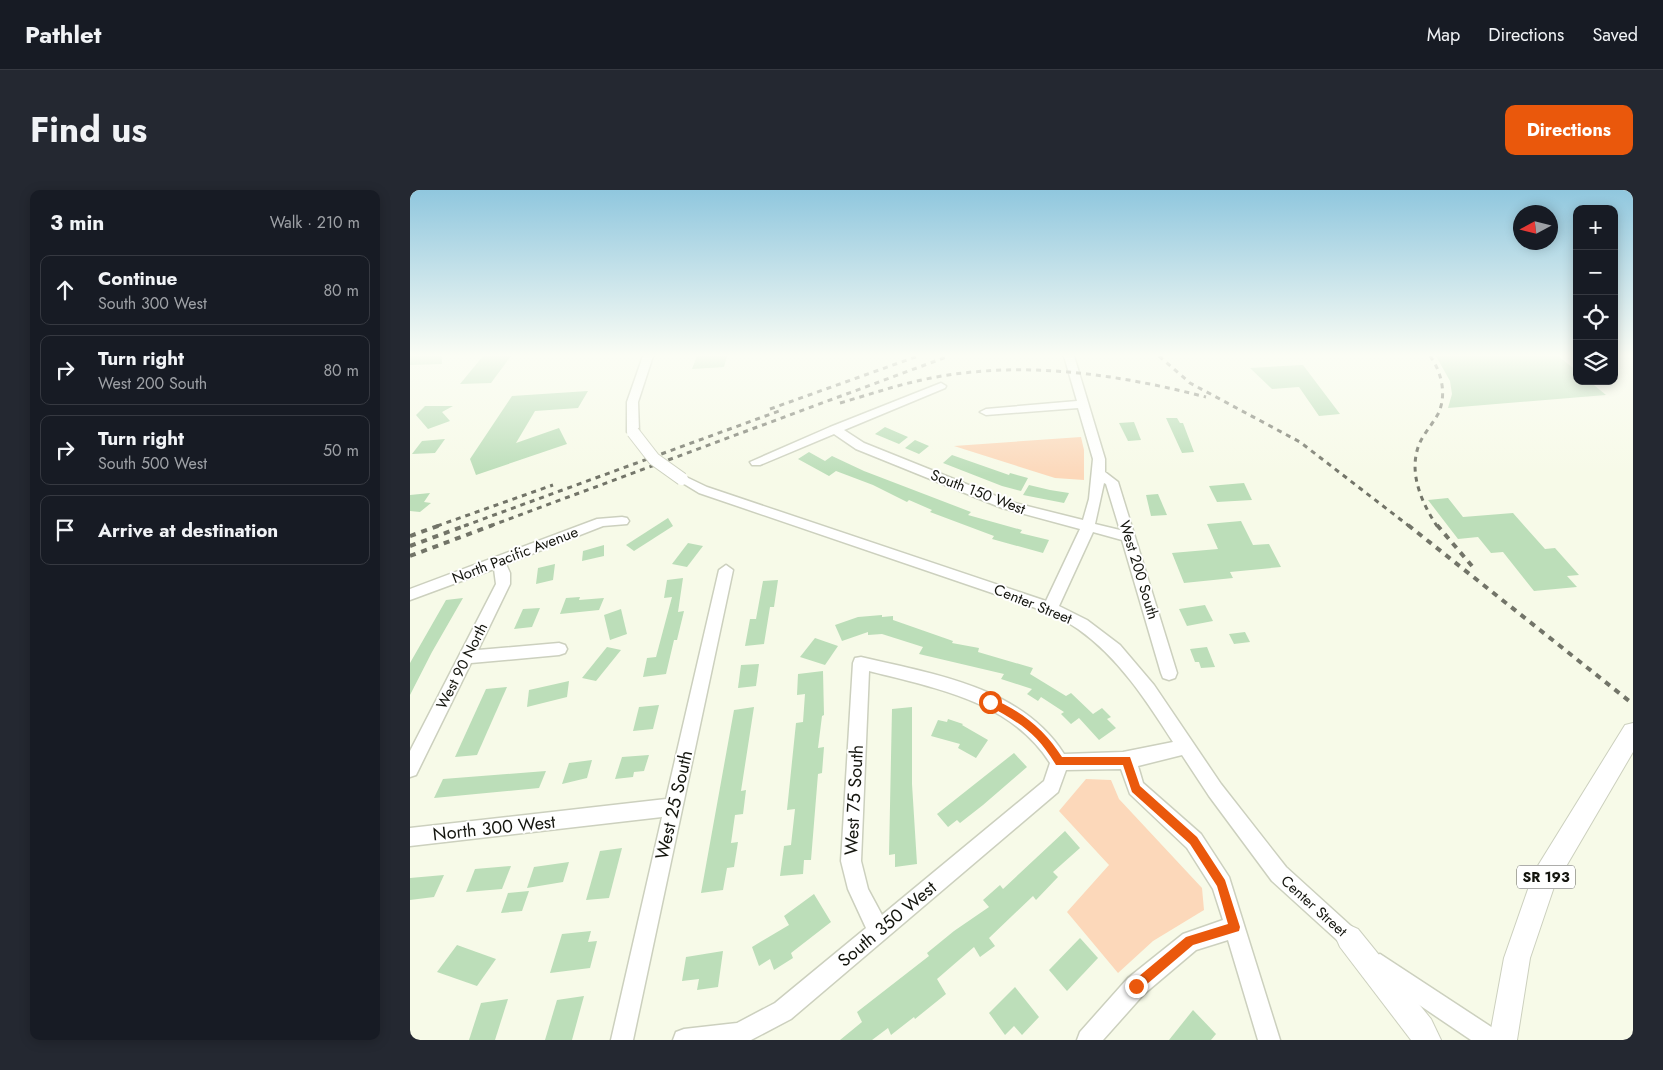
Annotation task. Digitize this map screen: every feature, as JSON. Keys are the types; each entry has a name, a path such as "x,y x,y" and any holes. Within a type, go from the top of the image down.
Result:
{"main road":[{"name":"SR 193","path":"1503,1040 1517,958 1543,881 1633,732"},
{"path":"1349,938 1421,1029 1427,1040"}],"street":[{"name":"Center Street","path":"633,396 630,415 633,432 649,456 663,468 703,490 1050,608 1082,624 1114,649 1148,690 1215,790 1279,874 1377,963 1491,1040"},
{"path":"756,462 917,396"},
{"path":"1050,608 1088,527 1099,474 1099,459 1080,396"},
{"path":"986,412 1082,404"},
{"name":"South 150 West","path":"834,429 860,446 1007,505 1129,537"},
{"name":"West 200 South","path":"1099,474 1112,482 1169,673"},
{"name":"North Pacific Avenue","path":"410,595 602,522 622,521"},
{"name":"West 90 North","path":"410,769 503,584 503,573 497,561"},
{"name":"West 25 South","path":"622,1040 726,570"},
{"path":"466,657 559,649"},
{"name":"West 75 South","path":"879,930 856,889 851,861 861,663 941,683 990,702 1026,722 1047,742 1059,762"},
{"path":"1059,762 1127,760 1160,756 1185,746"},
{"path":"1127,760 1136,788 1194,841 1222,884 1269,1040"},
{"name":"South 350 West","path":"684,1040 739,1034 783,1011 1052,786 1059,762"},
{"name":"North 300 West","path":"410,837 674,807"},
{"path":"1088,1040 1136,986 1190,941 1235,927"}],"shaded area":[{"path":"1081,437 1084,450 1084,480 1055,478 954,446"},
{"path":"1086,779 1111,780 1119,799 1202,888 1204,910 1153,941 1118,973 1067,912 1109,865 1059,811"}],"building":[{"path":"512,396 585,396 578,408 535,411 516,443 559,428 567,444 476,475 470,459"},
{"path":"1305,396 1326,396 1340,414 1319,416"},
{"path":"1452,396 1598,396 1448,408"},
{"path":"425,406 453,406 442,412 450,421 428,429 416,415"},
{"path":"1166,418 1177,418 1180,423 1183,423 1194,452 1182,453"},
{"path":"1134,422 1141,440 1128,441 1119,423"},
{"path":"885,427 908,437 899,444 875,434"},
{"path":"445,439 435,453 412,454 422,441"},
{"path":"915,440 929,446 919,454 905,448"},
{"path":"809,452 825,461 832,456 864,471 971,512 968,515 1022,530 1020,533 1049,540 1043,553 992,539 994,536 930,512 932,510 909,500 907,502 873,485 836,471 829,476 798,459"},
{"path":"952,455 1009,475 1010,473 1028,478 1021,491 1002,486 943,463"},
{"path":"1244,483 1252,500 1217,502 1209,486"},
{"path":"1029,485 1069,493 1064,503 1023,495"},
{"path":"430,493 424,502 431,503 420,512 410,511 410,495"},
{"path":"1158,494 1167,515 1151,516 1146,495"},
{"path":"1448,498 1463,517 1513,513 1545,549 1555,548 1579,575 1567,576 1577,587 1534,591 1503,552 1491,553 1478,537 1458,539 1428,500"},
{"path":"668,518 673,526 634,551 626,545"},
{"path":"1241,521 1253,545 1269,544 1281,567 1230,572 1233,578 1184,583 1172,553 1218,549 1207,524"},
{"path":"688,543 703,546 687,567 672,564"},
{"path":"604,545 604,556 582,561 583,551"},
{"path":"555,564 553,580 536,584 538,568"},
{"path":"683,578 678,612 684,611 677,640 674,640 666,674 643,677 647,658 656,657 672,597 664,598 667,580"},
{"path":"778,580 774,607 770,607 764,644 745,646 750,619 756,619 763,581"},
{"path":"580,597 579,600 604,598 599,610 560,614 566,598"},
{"path":"463,598 410,695 410,663 446,600"},
{"path":"1205,605 1213,621 1187,626 1179,609"},
{"path":"540,608 532,627 514,629 523,609"},
{"path":"621,609 627,634 610,640 604,615"},
{"path":"882,615 882,617 893,616 893,620 953,641 952,643 979,648 978,652 1033,668 1030,674 1066,696 1071,693 1093,714 1102,708 1111,717 1107,719 1116,728 1099,740 1079,718 1071,724 1061,714 1064,712 1041,697 1038,701 1027,694 1032,689 1001,679 1004,674 919,654 923,647 882,634 868,635 868,632 842,641 835,625 858,617"},
{"path":"1245,632 1250,642 1234,644 1229,634"},
{"path":"815,638 838,646 825,665 800,657"},
{"path":"607,647 621,650 596,681 582,678"},
{"path":"1207,647 1215,667 1201,668 1199,662 1195,662 1190,649"},
{"path":"759,664 756,686 738,688 741,665"},
{"path":"823,671 824,715 822,716 818,748 824,747 822,773 818,774 811,860 804,860 803,874 780,876 784,846 791,845 795,809 787,810 796,723 803,722 805,694 797,695 798,674"},
{"path":"569,681 567,697 527,707 529,690"},
{"path":"507,687 477,755 455,757 486,689"},
{"path":"659,705 653,729 633,731 639,707"},
{"path":"754,707 741,791 746,790 743,814 735,815 731,843 738,842 734,867 727,868 723,890 701,893 734,710"},
{"path":"912,707 912,784 917,864 895,867 895,854 889,855 892,709"},
{"path":"948,719 963,724 988,740 976,758 958,748 960,744 931,736 938,720 947,722"},
{"path":"1014,753 1027,767 960,823 957,820 948,827 937,814"},
{"path":"649,755 644,771 634,772 633,777 615,779 622,757"},
{"path":"592,760 587,778 562,784 569,763"},
{"path":"546,771 539,788 434,798 443,779"},
{"path":"1065,831 1080,848 1053,872 1058,877 1036,900 1033,896 989,938 995,946 980,957 974,947 937,979 946,994 915,1019 914,1017 891,1035 888,1028 872,1040 840,1040 862,1022 857,1012 929,956 927,953 954,931 989,907 983,900 1000,885 1003,889"},
{"path":"622,848 609,898 586,900 600,851"},
{"path":"569,862 563,882 527,888 534,867"},
{"path":"511,866 502,889 466,892 475,869"},
{"path":"444,875 434,897 410,900 410,878"},
{"path":"529,891 522,911 501,913 508,893"},
{"path":"814,894 831,922 791,953 793,958 774,970 770,959 759,966 752,947 789,925 784,916"},
{"path":"591,931 588,942 597,941 590,968 550,973 562,934"},
{"path":"1080,938 1098,958 1067,991 1049,970"},
{"path":"457,945 496,959 477,986 437,972"},
{"path":"723,951 718,987 697,990 699,979 682,981 686,957"},
{"path":"1015,987 1039,1017 1022,1035 1014,1026 1005,1035 989,1013"},
{"path":"584,996 572,1040 545,1040 557,1000"},
{"path":"508,999 495,1040 469,1040 481,1003"},
{"path":"1193,1010 1216,1034 1211,1040 1169,1040"}],"railway":[{"path":"770,409 807,396"},
{"path":"490,526 842,396"},
{"path":"840,403 865,396"},
{"path":"1200,396 1206,397"},
{"path":"1214,396 1300,442 1409,526"},
{"path":"1437,526 1419,490 1415,461 1418,446 1438,414 1443,396"},
{"path":"464,526 779,411"},
{"path":"437,526 553,485"},
{"path":"410,536 441,525"},
{"path":"410,546 467,525"},
{"path":"410,556 493,525"},
{"path":"1408,525 1633,704"},
{"path":"1437,525 1472,566"}],"route":[{"path":"990,702 1026,722 1047,742 1059,762 1127,760 1136,788 1149,803 1194,841 1222,884 1235,927 1190,941 1136,986"}]}
